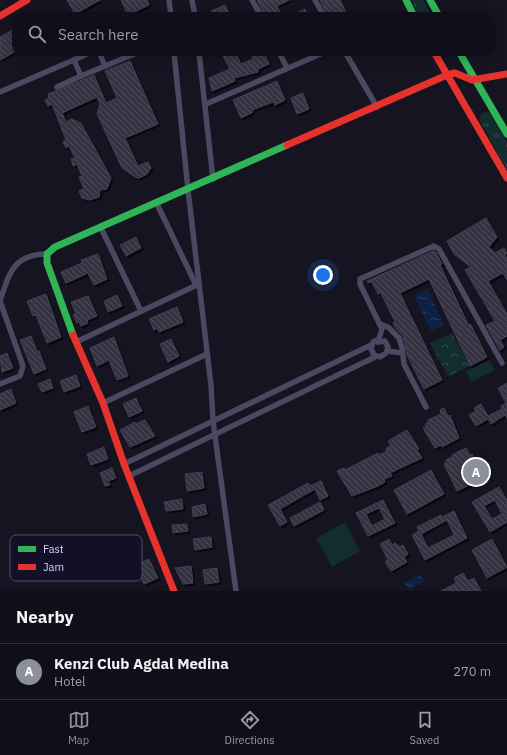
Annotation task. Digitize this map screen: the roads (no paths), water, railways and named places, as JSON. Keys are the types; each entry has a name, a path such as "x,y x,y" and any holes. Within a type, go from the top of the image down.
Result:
{"street":[{"path":"0,16 27,0"},
{"path":"169,0 170,12"},
{"path":"193,0 194,12"},
{"path":"252,0 259,12"},
{"path":"315,0 322,12"},
{"path":"406,0 412,12"},
{"path":"430,0 437,12"},
{"path":"0,92 83,56"},
{"path":"101,56 105,66"},
{"path":"57,87 129,56"},
{"path":"174,56 198,284 208,354 213,421 236,591"},
{"path":"200,56 214,178"},
{"path":"281,56 287,68"},
{"path":"206,104 316,56"},
{"path":"346,56 377,107"},
{"path":"436,56 507,178"},
{"path":"461,56 507,134"},
{"path":"74,60 81,76"},
{"path":"0,384 20,376 24,366 0,301 15,264 31,255 47,254 55,248 447,75 455,73 469,80 475,80 507,74"},
{"path":"157,204 198,284"},
{"path":"101,228 140,311"},
{"path":"378,342 382,333 380,324 360,284 360,279 434,246 439,249 502,363"},
{"path":"47,254 47,263 76,342 103,403 124,464 174,591"},
{"path":"76,342 198,284"},
{"path":"380,324 388,327 401,343 402,360 411,381 426,407"},
{"path":"124,464 303,379 371,345 376,340 379,340 378,342 385,341 388,350"},
{"path":"371,345 372,352 377,356"},
{"path":"388,350 402,353"},
{"path":"129,476 377,356 384,356 388,350"},
{"path":"103,403 208,354"},
{"path":"303,379 308,389"}],"water":[{"path":"428,289 444,325 431,331 414,296"},
{"path":"420,574 424,581 409,590 404,583"}],"place":[{"name":"Kenzi Club Agdal Medina","path":"476,472"}]}
